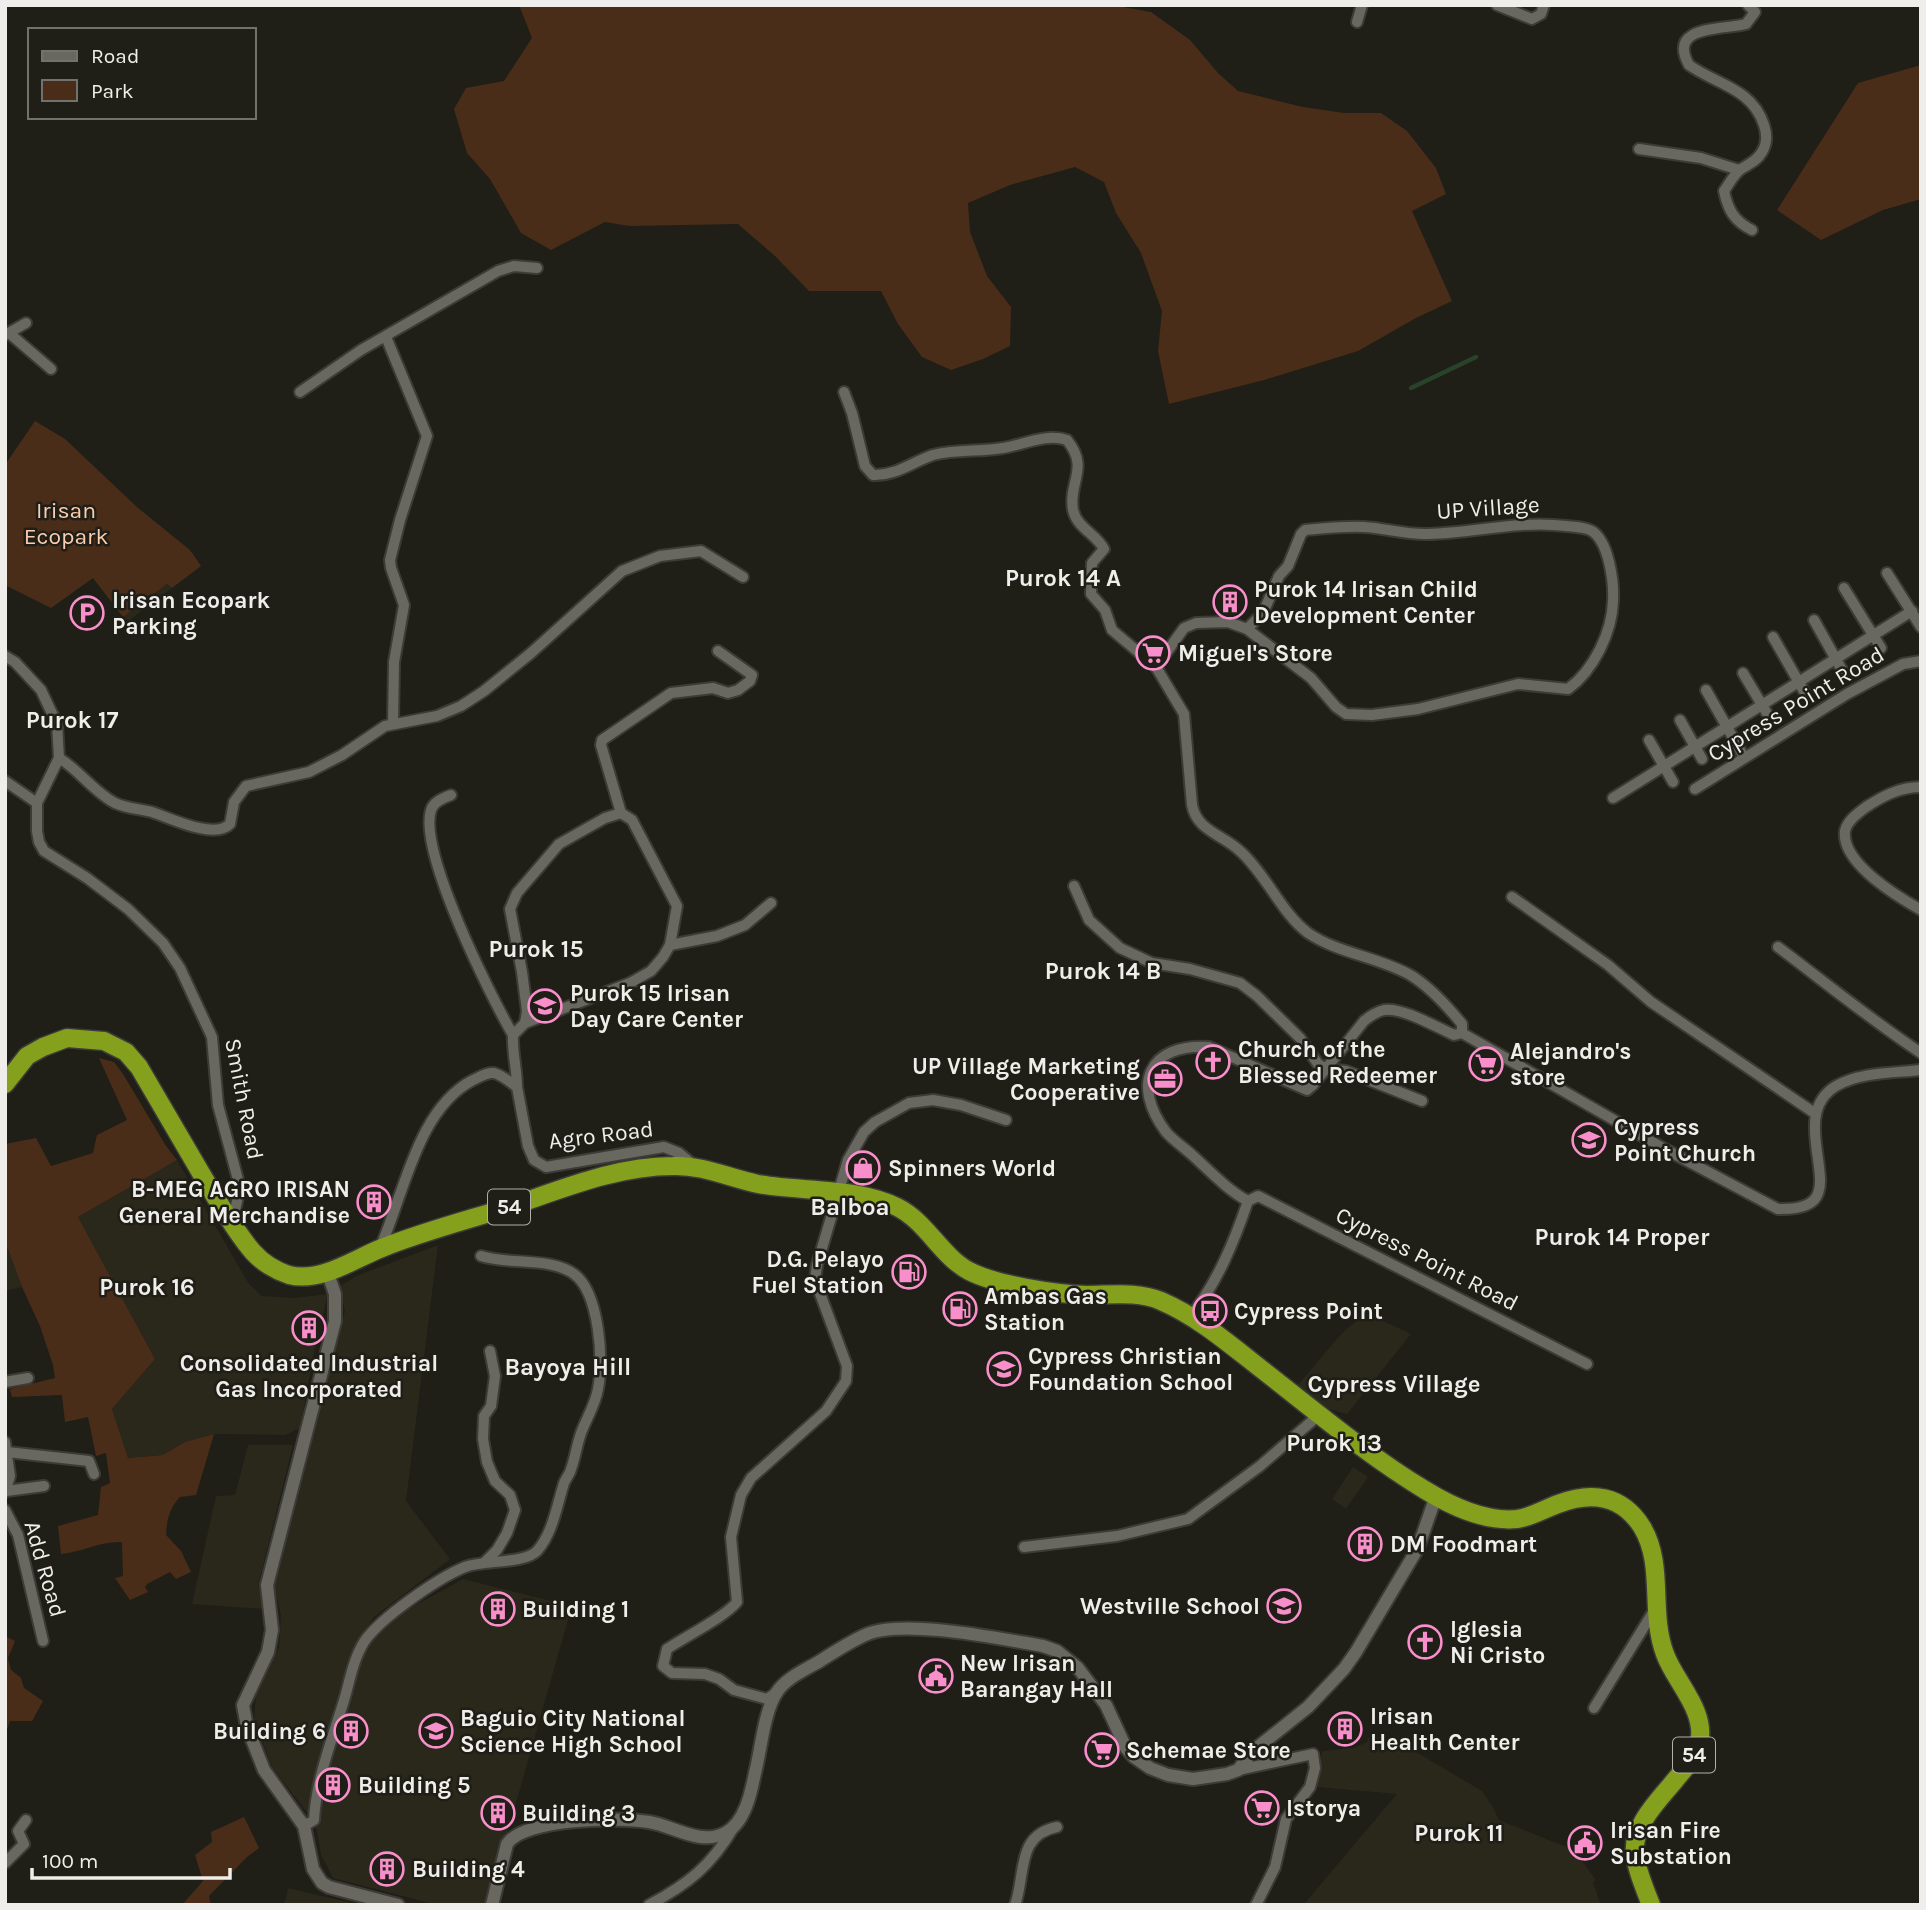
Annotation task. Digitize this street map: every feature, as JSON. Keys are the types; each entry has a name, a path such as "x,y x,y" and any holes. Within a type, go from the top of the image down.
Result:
{"highway":[{"name":"54","path":"5,1084 27,1056 61,1039 104,1041 118,1047 139,1067 232,1225 257,1257 281,1272 301,1276 327,1271 380,1248 584,1181 638,1168 696,1167 763,1185 861,1196 897,1207 920,1224 953,1259 969,1271 989,1278 1074,1294 1152,1297 1191,1316 1360,1445 1436,1496 1479,1515 1516,1519 1535,1515 1573,1499 1596,1495 1612,1499 1630,1512 1646,1533 1654,1555 1655,1609 1663,1650 1698,1716 1701,1734 1698,1748 1686,1767 1639,1829 1634,1852 1651,1905"}],"street":[{"path":"1357,22 1362,5"},
{"path":"1497,5 1532,19 1541,14 1544,5"},
{"path":"1748,5 1755,12 1746,24 1700,31 1685,42 1683,51 1689,65 1740,92 1757,109 1765,128 1765,146 1761,155 1752,164 1739,170 1724,191 1735,220 1752,230"},
{"path":"1639,149 1701,158 1739,170"},
{"path":"300,392 361,350 498,271 514,266 537,268"},
{"path":"26,323 7,334 51,369"},
{"path":"386,337 427,436 390,559 404,605 394,663 393,724"},
{"path":"844,391 865,466 873,475 893,473 921,460 946,453 987,451 1054,438 1067,440 1079,464 1073,509 1082,527 1104,549 1092,563 1091,594 1105,610 1112,629 1156,667 1184,714 1194,817 1201,825 1237,848 1255,865 1305,931 1322,942 1411,975 1450,1009 1462,1024 1462,1033"},
{"name":"UP Village","path":"1156,667 1184,628 1196,624 1228,622 1247,629 1311,678 1336,707 1346,714 1372,715 1418,709 1518,684 1568,689 1586,671 1607,633 1614,597 1610,563 1605,547 1591,530 1561,525 1522,523 1426,534 1362,527 1305,530 1288,566 1279,576 1263,613 1247,629"},
{"path":"5,656 15,662 41,691 51,710 59,741 59,758 76,768 117,804 185,825 219,831 230,824 234,802 246,786 309,772 342,755 373,733 393,724 437,716 461,706 531,653 622,571 680,552 701,551 743,578"},
{"path":"1613,798 1874,636 1917,617 1887,573"},
{"path":"1844,588 1881,648"},
{"path":"1814,620 1842,670"},
{"path":"1773,637 1805,693"},
{"path":"513,1035 525,1023 630,983 651,971 670,946 677,906 632,820 621,813 601,745 602,740 671,693 713,688 728,693 750,681 752,676 718,651"},
{"name":"Cypress Point Road","path":"1695,789 1885,673 1903,664 1921,661"},
{"path":"1743,673 1768,716"},
{"path":"1706,690 1745,757"},
{"path":"1680,720 1702,759"},
{"path":"1649,740 1673,782"},
{"name":"Smith Road","path":"59,758 37,803 37,831 44,851 106,891 155,934 180,968 212,1037 218,1105 240,1187 232,1225"},
{"path":"5,780 37,803"},
{"path":"1921,787 1898,790 1879,798 1849,822 1845,832 1847,845 1870,875 1891,894 1921,910"},
{"path":"451,795 431,808 428,829 444,889 513,1035 517,1087"},
{"path":"525,1023 527,1011 522,972 510,909 529,878 559,844 605,818 621,813"},
{"path":"1074,886 1089,920 1120,948 1152,963 1190,969 1240,983 1294,1031 1311,1056 1326,1069 1346,1071 1422,1101"},
{"path":"1512,897 1608,965 1651,1002 1816,1114"},
{"path":"670,946 745,925 771,903"},
{"path":"1778,947 1840,992 1864,1015 1921,1053"},
{"path":"1191,1316 1231,1250 1248,1201 1228,1188 1167,1133 1154,1109 1147,1086 1148,1073 1161,1058 1171,1052 1209,1046 1302,1089 1310,1088 1364,1021 1382,1011 1399,1012 1454,1035 1462,1033 1663,1148 1778,1209 1807,1205 1817,1196 1819,1188 1815,1133 1816,1114 1821,1100 1836,1086 1870,1075 1921,1070"},
{"path":"380,1248 422,1138 438,1110 461,1086 486,1073 494,1073 517,1087"},
{"name":"Agro Road","path":"517,1087 528,1146 534,1160 546,1167 664,1147 679,1153 696,1167"},
{"path":"1006,1120 933,1100 909,1103 884,1116 864,1132 848,1160 815,1280 846,1366 846,1381 826,1411 751,1478 741,1495 731,1537 737,1602 729,1612 667,1649 663,1667 672,1672 705,1674 719,1679 734,1690 767,1699 787,1681 866,1634 885,1629 943,1630 1031,1644 1057,1651 1078,1668 1106,1705 1126,1748 1150,1768 1193,1779 1216,1777 1313,1754 1315,1769 1310,1787 1286,1819 1275,1867 1256,1905"},
{"name":"Cypress Point Road","path":"1248,1201 1258,1196 1587,1364"},
{"path":"304,1826 314,1820 315,1804 330,1747 355,1661 364,1643 380,1625 445,1576 469,1566 527,1557 536,1552 555,1519 581,1432 598,1390 600,1367 596,1316 592,1299 575,1274 558,1266 532,1262 499,1262 481,1256"},
{"path":"327,1271 335,1294 335,1321 267,1585 272,1630 268,1652 243,1704 247,1727 264,1770 304,1826 313,1869 322,1882 329,1887 398,1905"},
{"path":"485,1562 498,1550 515,1510 510,1494 495,1482 487,1462 483,1438 484,1416 491,1406 495,1376 489,1351"},
{"path":"5,1382 28,1378"},
{"path":"1024,1547 1117,1536 1188,1519 1260,1466 1320,1414"},
{"name":"Add Road","path":"44,1486 6,1492 10,1476 6,1447 89,1461 94,1474"},
{"path":"1238,1770 1261,1745 1323,1692 1356,1652 1418,1548 1436,1496"},
{"name":"Add Road","path":"5,1510 18,1535 43,1640"},
{"path":"1594,1708 1655,1609"},
{"path":"649,1905 695,1877 720,1849 743,1814 776,1693"},
{"path":"492,1905 507,1844 513,1837 554,1823 601,1819 650,1822 692,1836 705,1837 722,1835 734,1827"},
{"path":"5,1863 24,1844 18,1831 26,1820"},
{"path":"1015,1905 1029,1843 1044,1830 1057,1827"}],"shaded area":[{"path":"167,584 172,588 127,622 123,617"},
{"path":"177,1160 249,1284 262,1296 293,1298 328,1294 300,1428 285,1435 214,1434 185,1442 163,1455 128,1458 112,1409 155,1359 78,1217"},
{"path":"5,1241 22,1287 5,1291"},
{"path":"438,1245 406,1501 450,1559 374,1617 358,1640 348,1663 309,1815 272,1767 254,1719 256,1695 279,1647 281,1615 274,1586 345,1311 340,1286 356,1276"},
{"path":"1366,1313 1411,1334 1347,1414 1329,1409 1297,1386 1342,1333"},
{"path":"248,1445 293,1445 258,1586 265,1609 192,1604 216,1496 235,1495"},
{"path":"1353,1467 1368,1477 1346,1509 1332,1499"},
{"name":"Baguio City National Science High School","path":"463,1579 572,1606 487,1905 437,1905 333,1878 321,1855 315,1822 317,1804 335,1750 331,1748 354,1669 374,1637 403,1612"},
{"path":"1368,1738 1394,1739 1482,1791 1499,1820 1574,1850 1596,1880 1593,1882 1601,1905 1303,1905 1397,1794 1317,1787 1322,1751 1353,1748 1367,1742"},
{"path":"288,1888 348,1902 356,1905 284,1905"}],"green space":[{"path":"519,5 1112,5 1151,12 1190,40 1218,73 1238,91 1303,107 1344,113 1381,113 1407,131 1436,168 1446,194 1412,211 1452,301 1358,351 1264,380 1169,404 1158,351 1162,311 1141,253 1116,213 1104,182 1075,167 1010,185 968,203 970,232 987,276 1011,307 1010,346 951,370 922,357 898,324 881,291 809,291 775,256 738,224 629,226 605,222 551,250 521,233 490,179 467,153 454,109 466,88 504,81 532,38"},
{"path":"1921,65 1921,199 1883,210 1821,240 1777,210 1858,83"},
{"name":"Irisan Ecopark","path":"35,421 65,439 138,508 190,550 201,566 172,588 167,584 123,617 93,578 51,608 5,585 5,465"},
{"path":"99,1058 114,1062 177,1160 78,1217 155,1359 112,1409 128,1458 163,1455 185,1442 214,1434 196,1495 180,1497 176,1501 167,1524 166,1535 181,1551 191,1572 176,1579 170,1572 147,1584 145,1587 148,1592 130,1600 115,1578 123,1576 122,1542 106,1543 61,1554 58,1526 98,1515 101,1487 110,1483 106,1453 96,1456 88,1417 65,1422 62,1395 12,1397 10,1389 55,1378 40,1326 5,1241 5,1144 36,1138 51,1166 93,1153 97,1135 127,1120"},
{"path":"5,1636 15,1641 8,1658 11,1670 21,1678 24,1688 43,1701 32,1721 10,1721 5,1735"},
{"path":"244,1817 259,1848 209,1896 211,1905 182,1905 203,1881 195,1855 212,1842 211,1832"}],"waterway":[{"path":"1411,388 1476,357"}],"place":[{"name":"Purok 14 Irisan Child Development Center","path":"1230,602"},
{"name":"Irisan Ecopark Parking","path":"87,613"},
{"name":"Miguel's Store","path":"1153,653"},
{"name":"Purok 15 Irisan Day Care Center","path":"545,1006"},
{"name":"Church of the Blessed Redeemer","path":"1213,1062"},
{"name":"Alejandro's store","path":"1486,1064"},
{"name":"UP Village Marketing Cooperative","path":"1165,1079"},
{"name":"Cypress Point Church","path":"1589,1140"},
{"name":"Spinners World","path":"863,1168"},
{"name":"B-MEG AGRO IRISAN General Merchandise","path":"374,1202"},
{"name":"D.G. Pelayo Fuel Station","path":"909,1272"},
{"name":"Ambas Gas Station","path":"960,1309"},
{"name":"Cypress Point","path":"1210,1311"},
{"name":"Consolidated Industrial Gas Incorporated","path":"309,1328"},
{"name":"Cypress Christian Foundation School","path":"1004,1369"},
{"name":"DM Foodmart","path":"1365,1544"},
{"name":"Westville School","path":"1284,1606"},
{"name":"Building 1","path":"498,1609"},
{"name":"Iglesia Ni Cristo","path":"1425,1642"},
{"name":"New Irisan Barangay Hall","path":"936,1676"},
{"name":"Irisan Health Center","path":"1345,1729"},
{"name":"Building 6","path":"351,1731"},
{"name":"Baguio City National Science High School","path":"436,1731"},
{"name":"Schemae Store","path":"1102,1750"},
{"name":"Building 5","path":"333,1785"},
{"name":"Istorya","path":"1262,1808"},
{"name":"Building 3","path":"498,1813"},
{"name":"Irisan Fire Substation","path":"1585,1843"},
{"name":"Building 4","path":"387,1869"}],"district":[{"name":"Purok 14 A","path":"1063,578"},
{"name":"Purok 17","path":"72,720"},
{"name":"Purok 15","path":"536,949"},
{"name":"Purok 14 B","path":"1103,971"},
{"name":"Balboa","path":"850,1207"},
{"name":"Purok 14 Proper","path":"1622,1237"},
{"name":"Purok 16","path":"147,1287"},
{"name":"Bayoya Hill","path":"568,1367"},
{"name":"Cypress Village","path":"1394,1384"},
{"name":"Purok 13","path":"1334,1443"},
{"name":"Purok 11","path":"1459,1833"}]}
